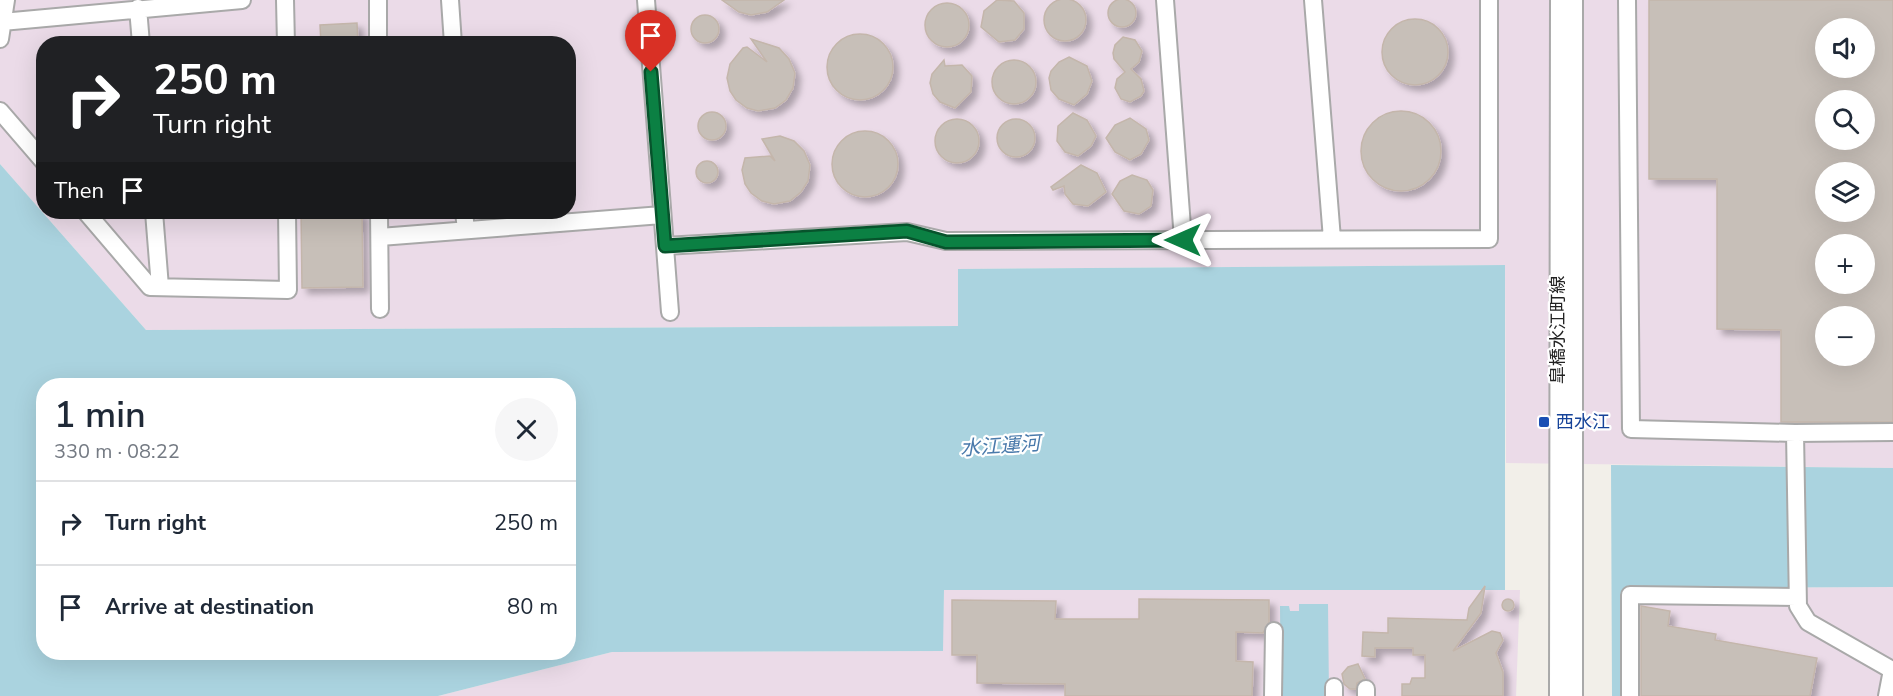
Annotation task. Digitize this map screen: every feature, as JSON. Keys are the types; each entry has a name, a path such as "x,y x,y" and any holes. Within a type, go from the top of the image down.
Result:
{"street":[{"path":"0,39 6,0"},
{"path":"3,22 242,0"},
{"path":"285,0 286,36"},
{"path":"378,0 378,36"},
{"path":"450,0 452,36"},
{"path":"646,0 670,312"},
{"path":"1165,0 1183,240"},
{"path":"1313,0 1332,239"},
{"path":"665,246 907,231 946,242 1489,239 1489,0"},
{"name":"皐橋水江町線","path":"1558,0 1558,696"},
{"name":"皐橋水江町線","path":"1574,0 1574,696"},
{"path":"1627,0 1631,429 1795,440 1893,432"},
{"path":"138,8 140,36"},
{"path":"0,111 36,153"},
{"path":"380,237 662,215"},
{"path":"92,219 150,286 288,290 287,219"},
{"path":"155,219 160,287"},
{"path":"379,219 380,309"},
{"path":"465,219 466,230"},
{"path":"1795,440 1797,606 1808,622 1892,670 1887,696"},
{"path":"1630,696 1630,595 1797,595"},
{"path":"1273,696 1274,631"}],"shaded area":[{"path":"0,0 1893,0 1893,468 1506,463 1505,265 959,269 959,326 146,330 48,219 576,219 576,36 36,36 36,205 0,164"},
{"path":"1893,587 1893,696 1623,696 1624,588"},
{"path":"944,590 1520,590 1516,696 438,696 612,652 942,651"}],"water":[{"name":"水江運河","path":"0,164 36,205 36,219 48,219 146,330 958,326 958,269 1505,265 1505,590 944,590 943,651 612,652 438,696 0,696"},
{"path":"1611,465 1893,468 1893,587 1625,588 1624,696 1612,696"},
{"path":"1299,604 1328,604 1329,696 1281,696 1280,606 1289,606 1290,611 1299,611"}],"building":[{"path":"1065,-1 1073,0 1080,5 1085,12 1085,28 1080,35 1073,40 1065,41 1057,40 1050,35 1045,28 1044,20 1045,12 1050,5 1057,0"},
{"path":"1122,-1 1132,3 1136,13 1132,23 1122,27 1112,23 1108,13 1112,3"},
{"path":"722,0 784,0 767,12 751,15 739,12"},
{"path":"997,0 1014,1 1024,13 1024,29 1015,40 999,42 981,27 984,11"},
{"path":"1649,0 1893,0 1893,422 1781,422 1781,330 1717,329 1717,179 1649,179"},
{"path":"947,3 962,10 969,25 962,40 947,47 932,40 925,25 932,10"},
{"path":"705,15 715,19 719,29 715,39 705,43 695,39 691,29 695,19"},
{"path":"1408,19 1422,19 1434,24 1443,33 1448,52 1446,65 1439,76 1422,85 1408,85 1396,80 1387,71 1382,59 1382,45 1387,33 1396,24"},
{"path":"357,23 358,36 321,36 320,25"},
{"path":"853,34 867,34 879,39 888,48 893,67 891,80 884,91 867,100 853,100 841,95 832,86 827,74 827,60 832,48 841,39"},
{"path":"1123,37 1135,40 1142,51 1139,62 1131,69 1141,79 1144,91 1141,96 1130,102 1121,99 1115,88 1117,79 1125,72 1114,59 1113,53 1115,45"},
{"path":"751,39 779,48 789,59 795,73 793,88 786,100 775,108 758,111 747,108 736,100 730,91 727,78 730,64 743,48 747,47 767,62"},
{"path":"1069,57 1087,66 1092,81 1087,94 1074,105 1059,99 1051,90 1049,78 1051,71 1059,62"},
{"path":"944,60 945,66 962,65 972,76 971,92 955,108 940,102 933,94 930,83 932,74"},
{"path":"1014,60 1029,67 1036,82 1029,97 1014,104 999,97 992,82 999,67"},
{"path":"1401,111 1416,114 1429,123 1438,136 1441,151 1438,166 1429,179 1416,188 1401,191 1386,188 1373,179 1364,166 1361,151 1364,136 1373,123 1386,114"},
{"path":"712,112 722,116 726,126 722,136 712,140 702,136 698,126 702,116"},
{"path":"1073,113 1087,120 1096,136 1091,146 1078,156 1065,152 1057,141 1058,126"},
{"path":"1130,118 1146,129 1149,140 1141,154 1130,160 1115,152 1106,138 1115,125"},
{"path":"957,119 972,126 979,141 972,156 957,163 942,156 935,141 942,126"},
{"path":"1016,119 1030,124 1035,138 1030,152 1016,157 1002,152 997,138 1002,124"},
{"path":"858,131 872,131 884,136 893,145 898,164 896,177 889,188 872,197 858,197 846,192 837,183 832,171 832,157 837,145 846,136"},
{"path":"780,136 794,141 804,151 810,165 808,181 801,192 790,201 774,204 762,201 751,193 745,184 742,170 745,158 770,156 775,161 762,139"},
{"path":"703,161 711,161 718,168 718,176 711,183 703,183 696,176 696,168"},
{"path":"1081,165 1097,173 1106,192 1088,206 1073,204 1065,194 1064,186 1053,190 1051,187"},
{"path":"1132,175 1147,180 1153,190 1151,206 1139,214 1124,211 1112,194 1120,181"},
{"path":"301,219 362,219 363,287 302,288"},
{"path":"1485,586 1481,613 1453,651 1492,631 1500,633 1503,640 1496,653 1503,672 1503,696 1402,696 1402,684 1410,684 1412,678 1425,678 1425,655 1413,655 1413,648 1375,648 1375,657 1362,656 1363,632 1388,633 1388,618 1467,620 1469,608"},
{"path":"1139,599 1269,600 1269,622 1263,633 1236,632 1236,661 1253,662 1252,696 1065,696 1065,684 977,683 977,655 952,655 952,600 1056,601 1055,619 1139,619"},
{"path":"1510,599 1514,605 1510,611 1506,611 1502,603"},
{"path":"1641,606 1670,611 1668,626 1716,634 1715,640 1817,658 1810,696 1641,696"},
{"path":"1358,664 1365,679 1357,683 1356,689 1350,689 1344,684 1342,674 1348,667"}],"place":[{"name":"西水江","path":"1544,422"}],"route":[{"path":"651,72 665,246 907,231 946,242 1183,240"}]}
